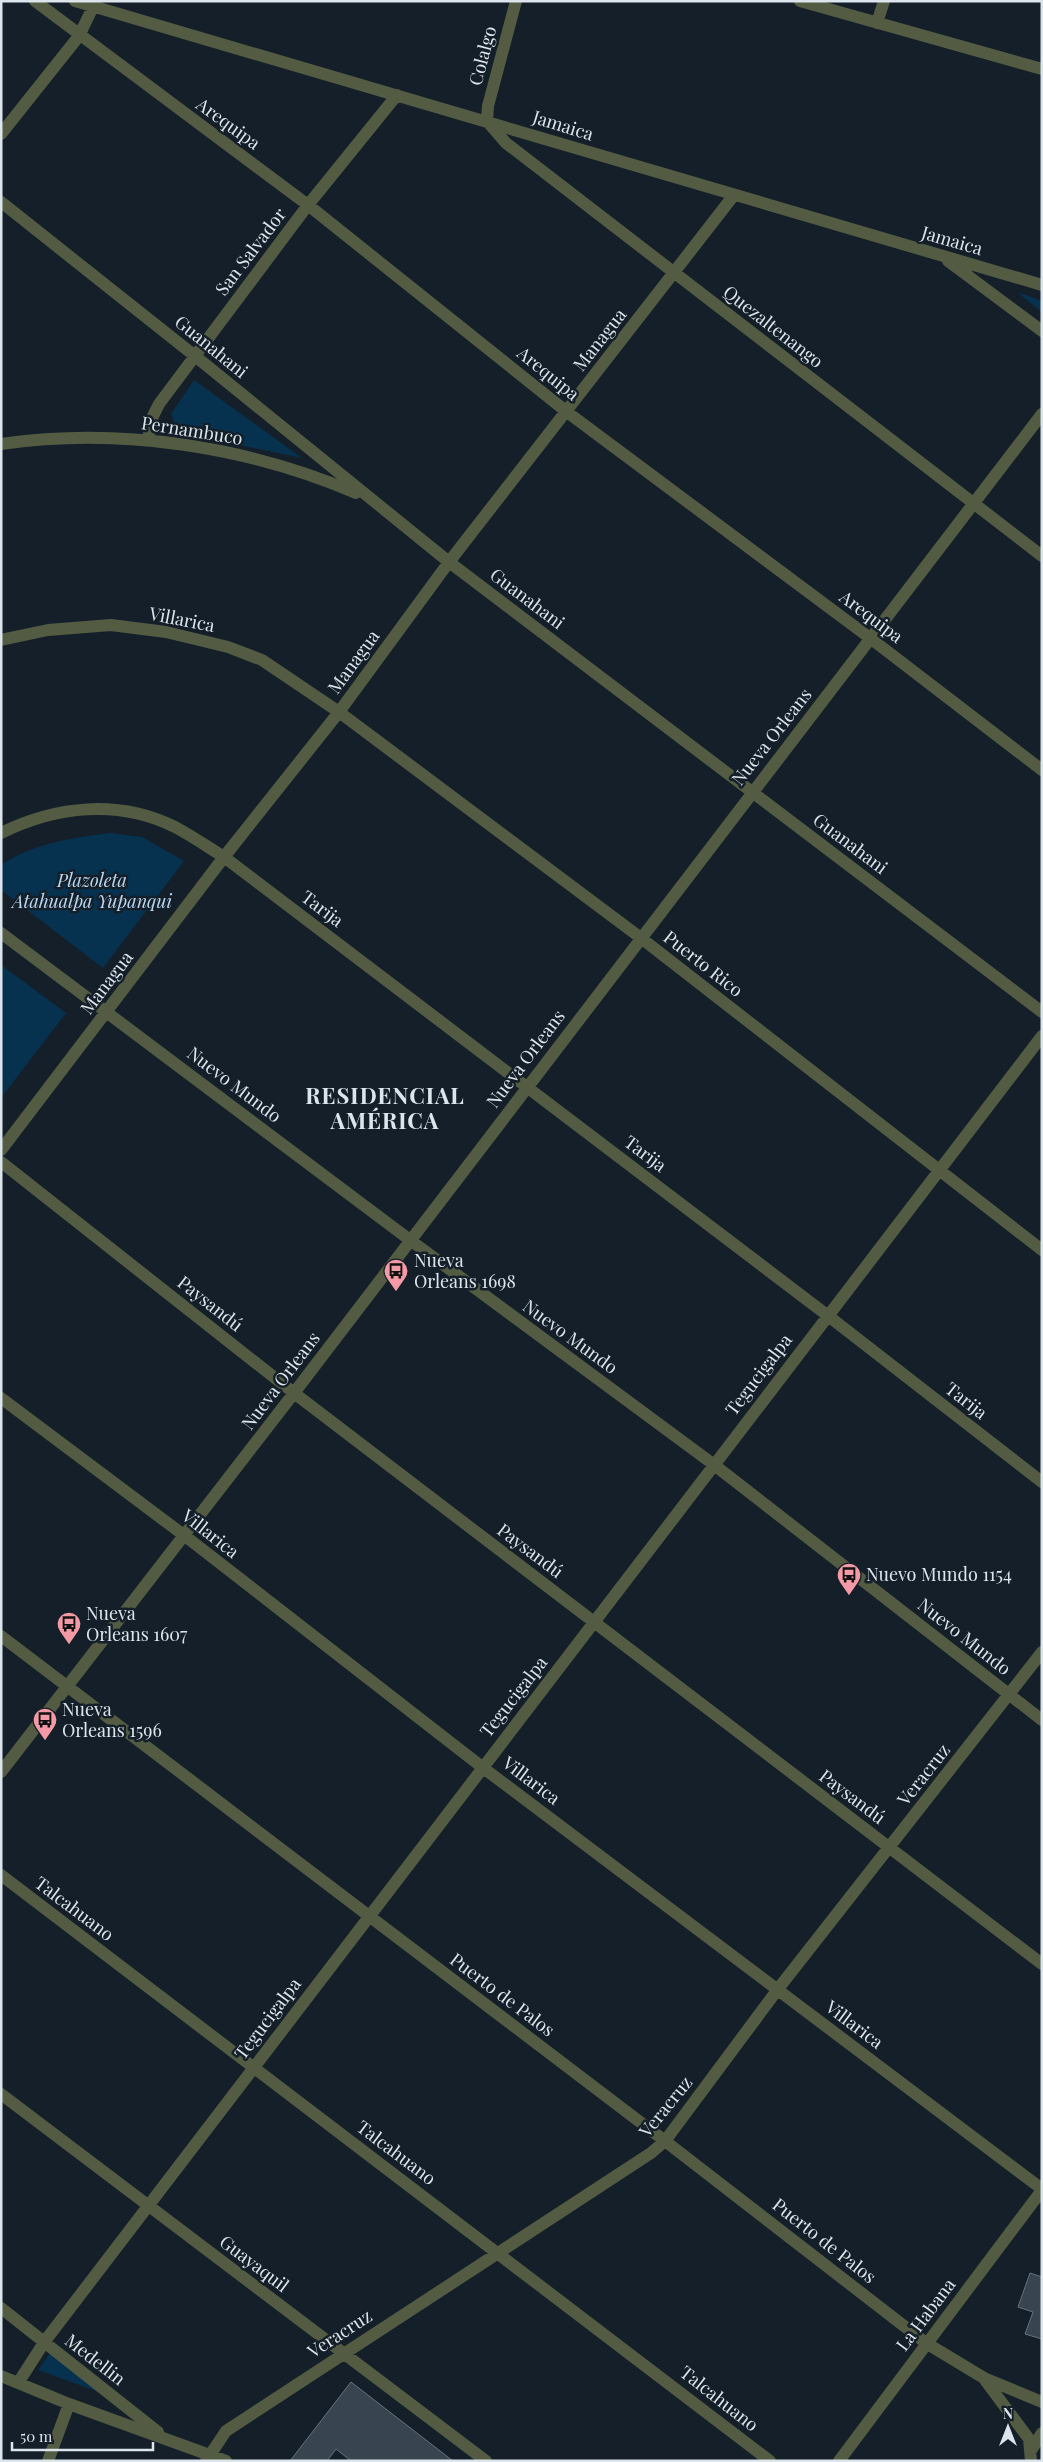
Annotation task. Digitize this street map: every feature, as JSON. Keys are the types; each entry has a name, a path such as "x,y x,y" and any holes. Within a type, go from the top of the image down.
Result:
{"street":[{"name":"Arequipa","path":"35,1 79,36 308,205 567,412 870,638 1042,770"},
{"name":"Jamaica","path":"75,1 1042,285"},
{"name":"Colalgo","path":"487,121 490,96 516,1"},
{"path":"800,1 1042,70"},
{"path":"877,23 884,1"},
{"path":"1,134 79,36 93,7"},
{"name":"San Salvador","path":"148,439 152,416 195,356 308,205 397,95"},
{"name":"Quezaltenango","path":"487,121 506,143 972,504 1042,556"},
{"name":"Managua","path":"1,1150 108,1012 224,857 338,712 449,562 734,195"},
{"name":"Guanahani","path":"1,202 449,562 1042,1012"},
{"path":"941,256 1042,332"},
{"name":"Nueva Orleans","path":"1,1772 185,1536 1042,414"},
{"name":"Pernambuco","path":"1,444 88,439 148,439 282,466 318,476 370,499"},
{"name":"Villarica","path":"1,640 48,630 111,626 166,632 228,647 262,660 338,712"},
{"name":"Puerto Rico","path":"338,712 641,938 1042,1250"},
{"path":"1,833 22,823 59,812 101,807 136,812 174,827 224,857"},
{"name":"Tarija","path":"224,857 827,1315 1042,1482"},
{"name":"Nuevo Mundo","path":"1,933 410,1240 713,1464 1042,1720"},
{"name":"Tegucigalpa","path":"18,2383 45,2341 482,1766 1042,1036"},
{"name":"Paysandú","path":"1,1162 294,1393 1042,1964"},
{"name":"Villarica","path":"1,1398 185,1536 482,1766 1042,2190"},
{"name":"Puerto de Palos","path":"1,1636 665,2141 926,2343 984,2378 1042,2402"},
{"name":"Veracruz","path":"207,2458 226,2431 342,2353 500,2253 651,2153 665,2141 778,1989 1042,1652"},
{"name":"Talcahuano","path":"1,1875 253,2068 500,2253 770,2461"},
{"name":"Guayaquil","path":"1,2094 486,2461"},
{"name":"La Habana","path":"838,2461 1042,2190"},
{"name":"Medellin","path":"1,2308 167,2439"},
{"path":"1,2376 69,2404 167,2439 207,2458 226,2461"},
{"name":"Puerto de Palos","path":"984,2378 1029,2439 1031,2455"},
{"path":"48,2461 69,2404"},
{"path":"1031,2455 1042,2433"}],"green space":[{"path":"1017,292 1042,301 1042,312"},
{"path":"194,380 302,458 187,434 175,425 171,414"},
{"name":"Plazoleta Atahualpa Yupanqui","path":"110,833 142,837 184,861 103,968 1,890 1,865 27,851 40,847"},
{"path":"1,965 66,1013 1,1098"},
{"path":"52,2350 102,2393 38,2370"}],"building":[{"path":"1030,2273 1042,2277 1042,2339 1025,2334 1033,2312 1018,2307"},
{"path":"351,2382 453,2461 351,2461 336,2449 327,2461 290,2461"}],"place":[{"name":"Nueva Orleans 1698","path":"396,1292"},
{"name":"Nuevo Mundo 1154","path":"849,1596"},
{"name":"Nueva Orleans 1607","path":"69,1645"},
{"name":"Nueva Orleans 1596","path":"45,1741"}],"district":[{"name":"RESIDENCIAL AMÉRICA","path":"385,1108"}]}
